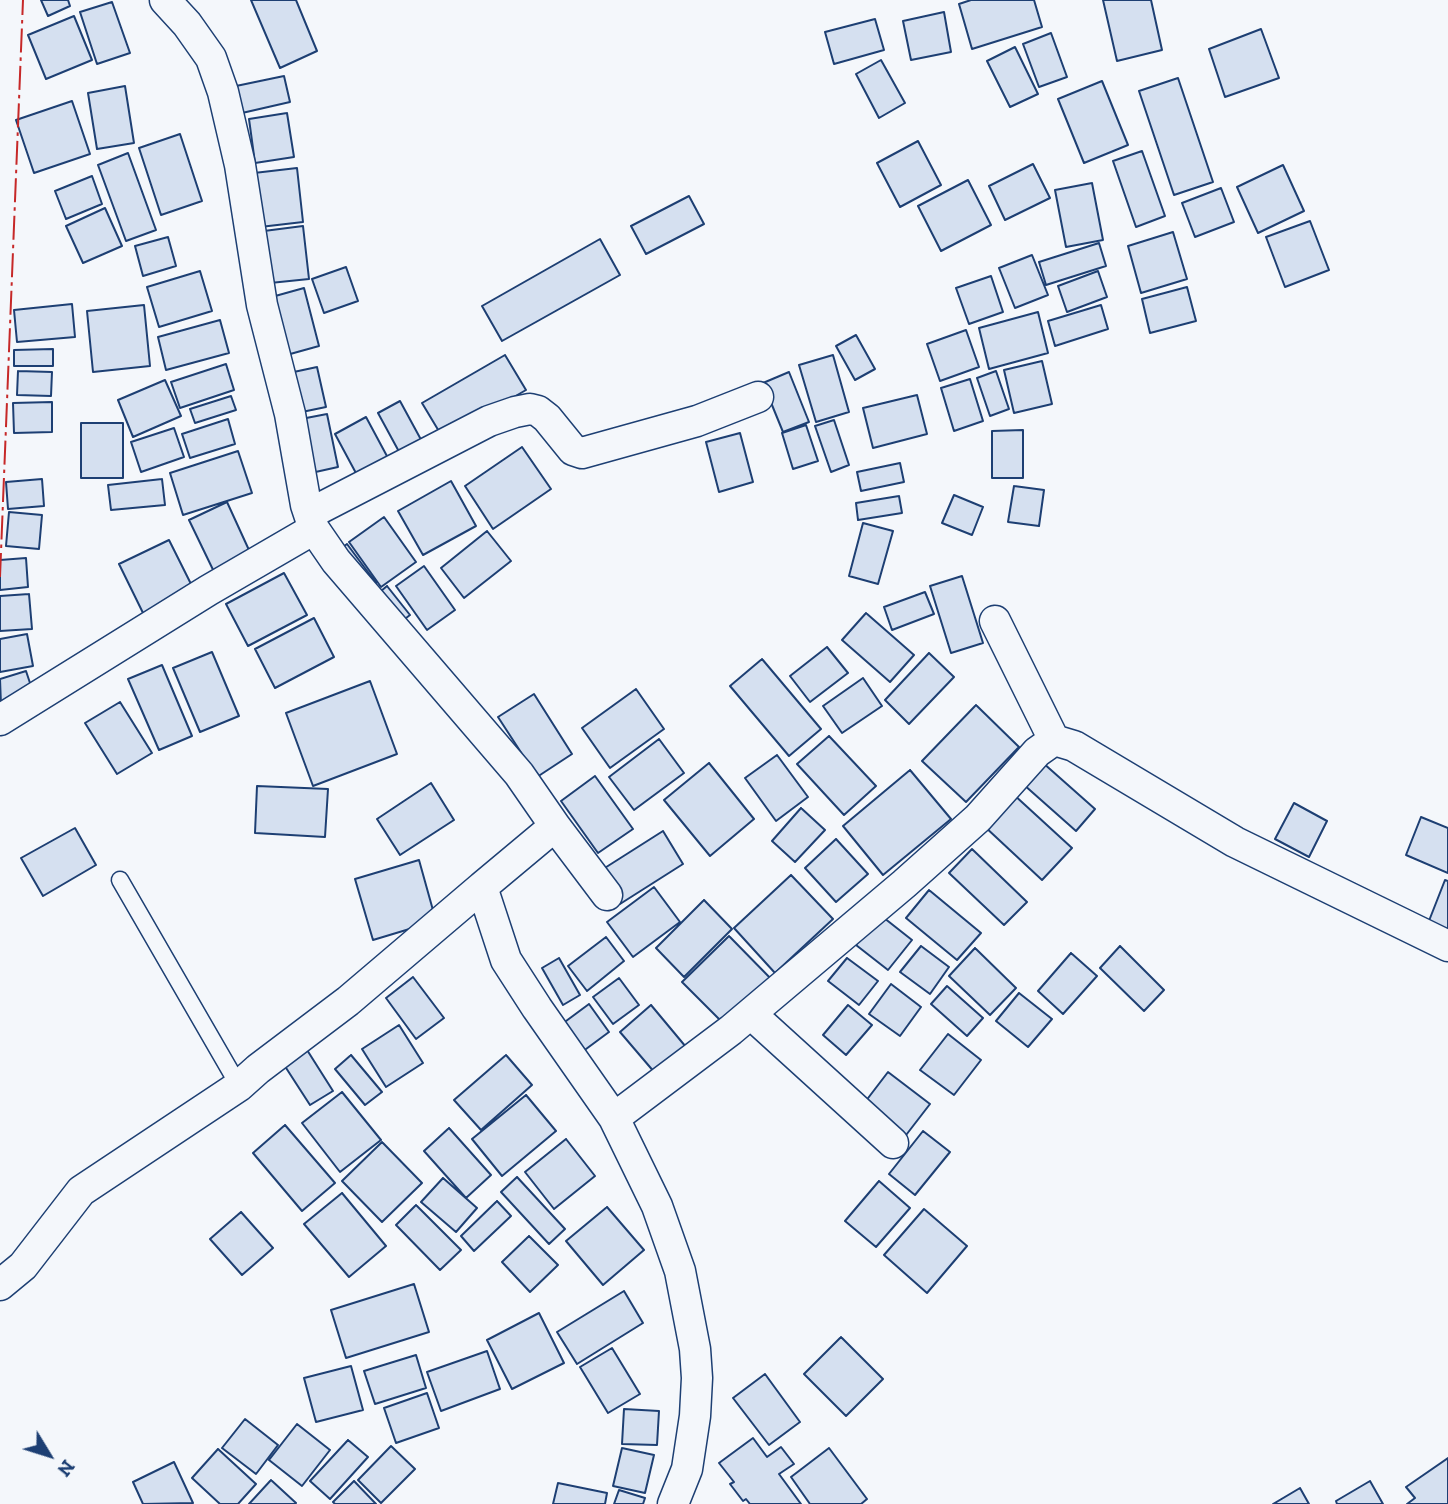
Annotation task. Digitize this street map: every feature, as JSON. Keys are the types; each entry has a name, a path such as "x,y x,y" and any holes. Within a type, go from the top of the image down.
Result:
{"street":[{"path":"165,0 211,58 223,92 240,165 262,305 290,414 312,522 336,561 519,774 607,895"},
{"path":"0,720 209,590 312,522 489,421 515,412 530,409 538,411 573,450 582,453 697,421 758,397"},
{"path":"995,621 1054,740 1074,746 1235,842 1448,946"},
{"path":"614,1118 696,1059 751,1014 978,818 1037,752 1054,740"},
{"path":"0,1285 23,1266 81,1191 239,1086 348,1001 555,826"},
{"path":"482,887 506,960 614,1118 657,1206 680,1271 695,1349 695,1416 687,1469 673,1504"},
{"path":"751,1014 893,1143"}],"lane":[{"path":"120,880 239,1086"}],"building":[{"path":"41,0 68,0 70,6 48,16"},
{"path":"251,0 296,0 317,51 280,68"},
{"path":"971,0 1034,0 1042,27 972,49 959,4"},
{"path":"1103,0 1151,0 1162,50 1117,61"},
{"path":"112,2 130,53 97,64 80,12"},
{"path":"944,12 951,52 911,60 903,21"},
{"path":"74,16 92,60 46,79 28,35"},
{"path":"875,19 884,50 834,64 825,32"},
{"path":"1261,29 1279,78 1225,97 1209,49"},
{"path":"1051,33 1067,77 1039,87 1023,44"},
{"path":"1015,47 1038,94 1010,107 987,61"},
{"path":"881,60 905,103 879,118 856,74"},
{"path":"284,76 290,102 242,113 236,86"},
{"path":"1178,78 1213,182 1174,195 1139,91"},
{"path":"1102,81 1128,145 1084,163 1058,99"},
{"path":"125,86 134,143 97,149 88,93"},
{"path":"72,101 90,154 34,173 16,120"},
{"path":"287,113 294,157 255,163 249,119"},
{"path":"180,134 202,201 161,215 139,148"},
{"path":"918,141 941,185 900,207 877,163"},
{"path":"1142,151 1165,216 1136,227 1113,161"},
{"path":"128,153 156,230 126,241 98,165"},
{"path":"1033,164 1050,198 1005,220 989,186"},
{"path":"1283,165 1304,211 1258,233 1237,187"},
{"path":"297,168 303,222 260,227 254,173"},
{"path":"92,176 102,204 66,219 55,191"},
{"path":"968,180 991,225 941,251 918,206"},
{"path":"1092,183 1103,240 1066,247 1055,190"},
{"path":"1221,188 1234,222 1195,237 1182,203"},
{"path":"689,196 704,224 646,254 631,226"},
{"path":"105,208 122,246 83,263 66,226"},
{"path":"1310,221 1329,270 1285,287 1266,237"},
{"path":"303,226 309,279 270,283 264,231"},
{"path":"1173,232 1187,279 1141,293 1128,246"},
{"path":"168,237 176,266 143,276 135,246"},
{"path":"600,239 620,275 502,341 482,306"},
{"path":"1099,243 1106,266 1046,285 1039,262"},
{"path":"1032,255 1048,295 1015,308 999,268"},
{"path":"346,267 358,301 324,313 312,279"},
{"path":"200,271 212,311 159,327 147,287"},
{"path":"1098,271 1107,297 1067,312 1058,286"},
{"path":"991,276 1003,312 969,324 956,288"},
{"path":"1187,287 1196,321 1150,333 1142,299"},
{"path":"304,288 319,346 283,356 268,298"},
{"path":"72,304 75,337 17,342 14,310"},
{"path":"144,305 150,366 93,372 87,311"},
{"path":"1101,305 1108,329 1055,346 1048,321"},
{"path":"1038,312 1048,353 989,369 979,328"},
{"path":"220,320 229,353 166,370 158,337"},
{"path":"966,330 979,367 940,381 927,344"},
{"path":"856,335 875,369 855,380 836,346"},
{"path":"53,349 53,366 14,366 14,350"},
{"path":"505,355 526,390 443,438 422,403"},
{"path":"833,355 849,412 816,422 799,365"},
{"path":"1042,361 1052,404 1014,413 1004,370"},
{"path":"226,364 234,390 180,408 171,382"},
{"path":"317,367 326,407 297,413 289,373"},
{"path":"18,371 52,372 51,396 17,395"},
{"path":"996,371 1009,409 990,416 977,378"},
{"path":"789,372 809,422 783,432 763,383"},
{"path":"970,379 983,421 954,431 941,388"},
{"path":"165,380 181,416 133,437 118,400"},
{"path":"917,395 927,434 873,448 863,408"},
{"path":"231,396 236,410 195,423 190,409"},
{"path":"400,401 425,447 403,459 378,413"},
{"path":"52,402 52,432 14,433 13,403"},
{"path":"327,414 338,467 311,473 301,419"},
{"path":"366,417 388,458 357,475 335,434"},
{"path":"228,419 235,444 190,458 182,434"},
{"path":"834,420 849,465 831,472 815,426"},
{"path":"81,423 123,423 123,478 81,478"},
{"path":"806,425 818,461 793,469 782,433"},
{"path":"174,428 184,457 141,472 131,442"},
{"path":"1023,430 1023,478 992,478 992,431"},
{"path":"740,433 753,482 719,492 706,442"},
{"path":"522,447 551,489 493,529 465,486"},
{"path":"238,451 252,493 183,515 170,473"},
{"path":"900,463 904,482 861,491 857,472"},
{"path":"42,479 44,506 8,509 6,482"},
{"path":"162,479 165,505 111,510 108,485"},
{"path":"451,481 476,526 423,555 398,511"},
{"path":"1014,486 1044,490 1039,526 1008,522"},
{"path":"954,495 983,507 972,535 942,523"},
{"path":"899,496 902,513 858,520 856,503"},
{"path":"227,502 254,561 217,578 189,520"},
{"path":"9,512 42,515 39,549 6,546"},
{"path":"384,517 416,562 381,587 349,542"},
{"path":"863,523 893,531 878,584 849,576"},
{"path":"487,531 511,561 464,598 441,568"},
{"path":"169,540 195,592 145,617 119,564"},
{"path":"347,544 376,583 366,592 336,552"},
{"path":"26,558 28,587 0,590 0,560"},
{"path":"424,566 455,610 427,630 396,586"},
{"path":"284,573 307,615 248,646 226,604"},
{"path":"962,576 983,643 951,653 930,586"},
{"path":"387,586 410,615 397,625 374,597"},
{"path":"925,592 934,614 892,630 884,607"},
{"path":"29,594 32,629 0,631 0,596"},
{"path":"866,613 914,655 890,682 842,640"},
{"path":"314,618 334,657 275,688 255,649"},
{"path":"27,634 33,666 0,672 0,639"},
{"path":"827,647 848,673 810,702 790,676"},
{"path":"212,652 239,716 200,732 173,668"},
{"path":"929,653 954,677 909,724 885,700"},
{"path":"762,659 821,729 789,756 730,686"},
{"path":"162,665 192,736 159,750 128,679"},
{"path":"26,671 34,695 1,705 0,679"},
{"path":"863,678 882,706 842,733 823,706"},
{"path":"370,681 397,754 313,786 286,713"},
{"path":"636,689 664,729 610,768 582,728"},
{"path":"534,694 572,754 537,777 498,717"},
{"path":"120,702 152,753 117,774 85,723"},
{"path":"976,705 1019,747 966,802 922,761"},
{"path":"829,736 876,786 844,815 797,764"},
{"path":"659,739 684,773 634,810 609,777"},
{"path":"777,755 808,797 776,821 745,778"},
{"path":"1042,762 1095,809 1076,831 1023,784"},
{"path":"709,763 754,819 710,856 664,800"},
{"path":"910,770 951,819 883,875 843,826"},
{"path":"595,776 633,829 598,853 561,801"},
{"path":"431,783 454,820 400,855 377,819"},
{"path":"257,786 328,789 325,837 255,833"},
{"path":"1012,793 1072,848 1042,880 983,825"},
{"path":"1294,803 1327,821 1309,857 1275,839"},
{"path":"801,808 825,830 795,862 772,841"},
{"path":"1421,817 1448,828 1448,873 1406,855"},
{"path":"75,828 96,865 43,896 21,858"},
{"path":"663,831 683,864 620,904 600,871"},
{"path":"836,839 868,874 836,902 805,868"},
{"path":"972,849 1027,902 1004,925 949,873"},
{"path":"419,860 436,921 373,940 355,879"},
{"path":"791,875 833,919 775,973 734,928"},
{"path":"1445,880 1448,881 1448,940 1425,931"},
{"path":"654,887 680,922 633,957 607,922"},
{"path":"929,890 981,933 957,960 906,918"},
{"path":"704,900 732,929 684,977 656,948"},
{"path":"879,914 912,940 888,970 856,945"},
{"path":"729,936 777,985 730,1030 682,982"},
{"path":"606,937 624,961 587,991 568,966"},
{"path":"921,946 949,967 930,994 900,972"},
{"path":"1120,946 1164,990 1144,1011 1100,968"},
{"path":"975,948 1016,988 990,1015 949,976"},
{"path":"1071,953 1097,976 1063,1014 1038,991"},
{"path":"559,958 580,995 563,1005 542,968"},
{"path":"847,958 878,981 859,1005 828,981"},
{"path":"413,977 444,1018 416,1039 386,998"},
{"path":"619,978 639,1005 613,1024 593,997"},
{"path":"891,984 921,1007 900,1036 869,1014"},
{"path":"947,986 983,1018 967,1036 931,1004"},
{"path":"1019,993 1052,1019 1028,1047 996,1021"},
{"path":"589,1004 609,1032 582,1052 562,1024"},
{"path":"651,1005 686,1047 655,1073 620,1032"},
{"path":"848,1005 872,1025 846,1055 823,1035"},
{"path":"399,1025 423,1063 386,1087 362,1049"},
{"path":"948,1034 981,1060 954,1095 920,1070"},
{"path":"302,1042 333,1091 310,1105 279,1057"},
{"path":"351,1055 382,1092 365,1105 335,1069"},
{"path":"506,1055 532,1085 481,1130 454,1100"},
{"path":"888,1072 930,1104 903,1139 862,1106"},
{"path":"342,1092 381,1140 340,1172 302,1123"},
{"path":"526,1095 556,1131 502,1176 472,1139"},
{"path":"285,1125 335,1183 302,1211 253,1153"},
{"path":"449,1128 491,1175 466,1198 424,1151"},
{"path":"923,1131 950,1152 915,1195 889,1174"},
{"path":"566,1139 595,1176 554,1209 525,1172"},
{"path":"382,1142 422,1183 382,1222 342,1181"},
{"path":"517,1177 565,1229 549,1244 501,1192"},
{"path":"443,1178 477,1208 456,1232 421,1202"},
{"path":"879,1181 910,1208 876,1247 845,1221"},
{"path":"342,1193 386,1246 349,1277 304,1224"},
{"path":"497,1201 511,1216 474,1251 461,1236"},
{"path":"416,1205 461,1250 440,1270 396,1225"},
{"path":"607,1207 644,1250 603,1285 566,1241"},
{"path":"924,1209 967,1246 927,1293 884,1255"},
{"path":"241,1212 273,1248 242,1275 210,1239"},
{"path":"529,1236 558,1265 530,1292 502,1262"},
{"path":"414,1284 429,1332 346,1358 331,1310"},
{"path":"624,1291 643,1323 577,1364 557,1332"},
{"path":"539,1313 564,1363 512,1389 487,1340"},
{"path":"841,1337 883,1379 846,1416 804,1374"},
{"path":"612,1348 640,1394 608,1413 580,1367"},
{"path":"487,1351 500,1389 441,1411 427,1372"},
{"path":"416,1355 426,1388 375,1404 364,1371"},
{"path":"351,1366 363,1410 316,1422 304,1378"},
{"path":"765,1374 800,1422 769,1445 733,1398"},
{"path":"427,1393 439,1428 396,1443 384,1408"},
{"path":"624,1409 659,1411 657,1445 622,1444"},
{"path":"245,1419 278,1445 256,1474 222,1448"},
{"path":"297,1424 330,1450 302,1486 269,1460"},
{"path":"753,1438 767,1457 781,1447 794,1464 779,1474 801,1504 750,1504 746,1499 743,1501 730,1484 734,1482 719,1463"},
{"path":"348,1440 368,1457 330,1499 310,1481"},
{"path":"391,1446 415,1469 381,1503 358,1480"},
{"path":"622,1448 654,1455 645,1493 613,1486"},
{"path":"829,1448 867,1499 861,1504 810,1504 791,1477"},
{"path":"218,1449 256,1484 238,1504 220,1504 192,1478"},
{"path":"1448,1458 1448,1504 1407,1504 1415,1498 1406,1487"},
{"path":"174,1462 193,1503 143,1504 133,1482"},
{"path":"271,1480 296,1503 249,1504"},
{"path":"354,1481 376,1504 333,1502"},
{"path":"1370,1481 1383,1504 1337,1504 1336,1501"},
{"path":"558,1483 607,1493 605,1504 553,1504"},
{"path":"1300,1488 1309,1504 1273,1504"},
{"path":"619,1490 645,1498 643,1504 614,1504"}],"power":[{"path":"0,577 23,0"}]}
